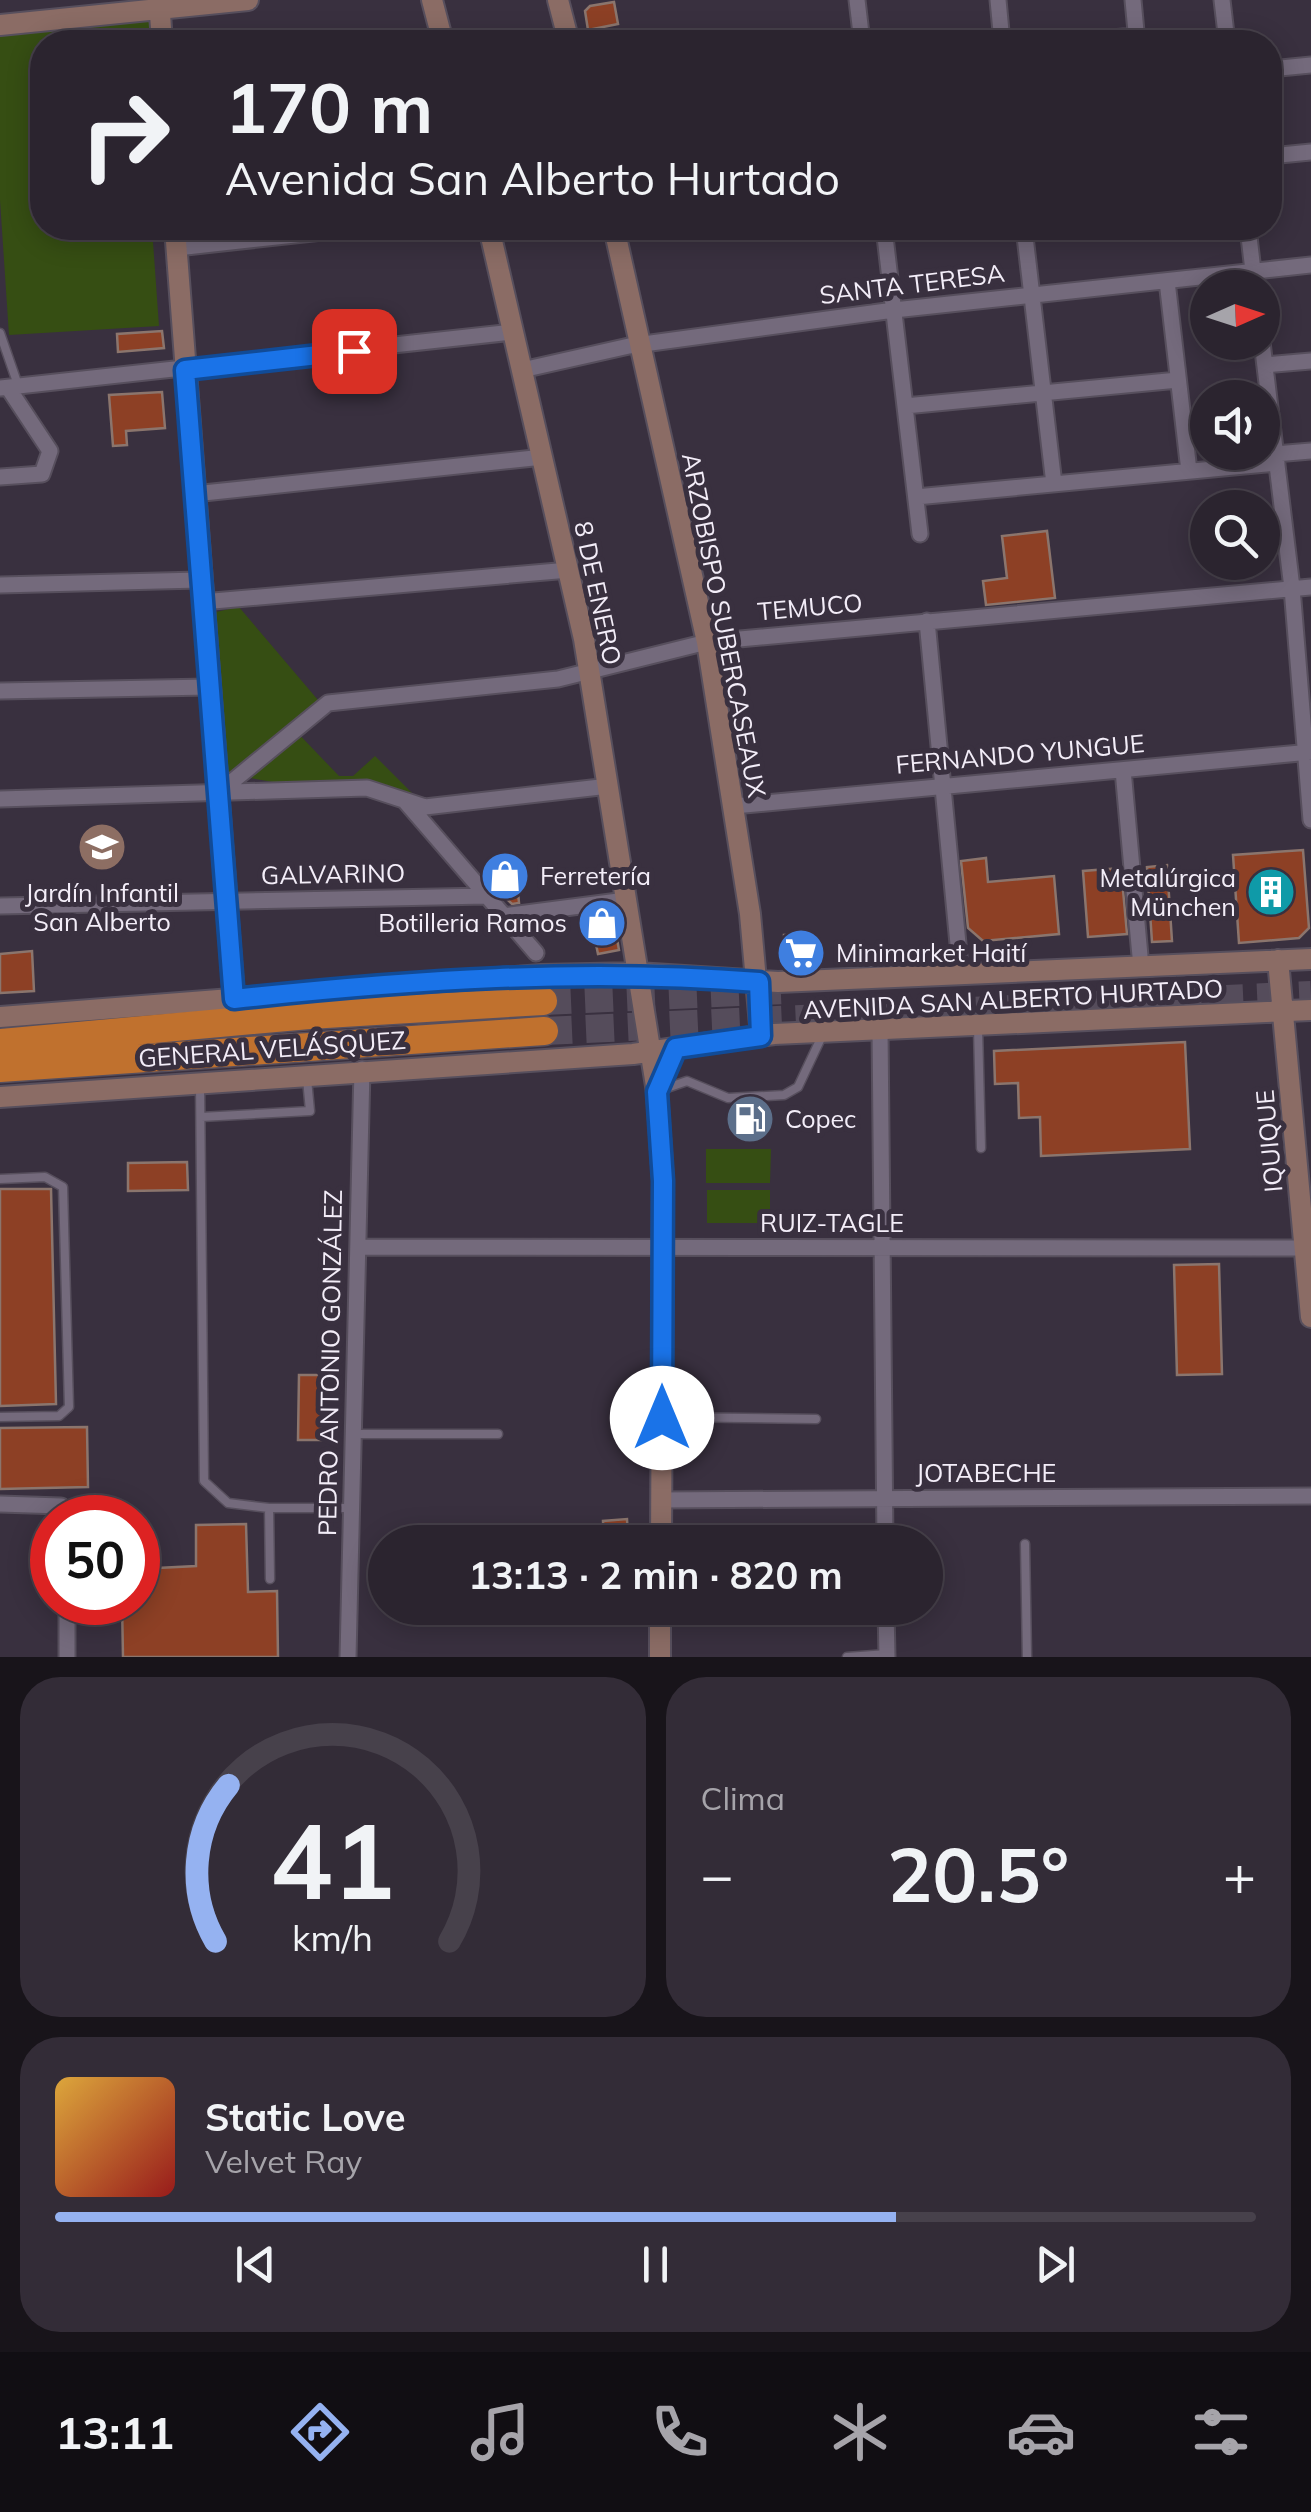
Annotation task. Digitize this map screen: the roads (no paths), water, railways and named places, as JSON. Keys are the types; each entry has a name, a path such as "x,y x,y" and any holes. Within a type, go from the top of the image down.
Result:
{"highway":[{"name":"GENERAL VELÁSQUEZ","path":"0,1043 309,1015 544,1001"},
{"name":"GENERAL VELÁSQUEZ","path":"0,1068 544,1031"}],"main road":[{"path":"0,26 160,4 248,0"},
{"path":"432,0 440,30"},
{"path":"558,0 566,30"},
{"path":"160,4 161,30"},
{"path":"176,240 199,580 234,999"},
{"name":"8 DE ENERO","path":"492,240 590,671 657,1092"},
{"name":"ARZOBISPO SUBERCASEAUX","path":"617,240 707,642 759,982 761,1036"},
{"name":"AVENIDA SAN ALBERTO HURTADO","path":"0,1017 386,984 637,973 759,982 1311,959"},
{"name":"IQUIQUE","path":"1278,960 1305,1187 1304,1248 1311,1318"},
{"name":"AVENIDA SAN ALBERTO HURTADO","path":"0,1097 648,1052 761,1036 1311,1010"},
{"path":"661,1525 662,1248 657,1092 676,1048"},
{"path":"660,1625 660,1657"}],"street":[{"path":"858,0 861,30"},
{"path":"998,0 1001,30"},
{"path":"1133,0 1136,30"},
{"path":"1222,0 1226,30"},
{"path":"1282,68 1311,65"},
{"path":"1282,155 1311,152"},
{"path":"885,240 920,534"},
{"path":"1025,240 1054,484"},
{"path":"1249,240 1253,270"},
{"name":"SANTA TERESA","path":"1280,273 1311,265"},
{"name":"SANTA TERESA","path":"522,370 643,344 894,310 1190,281"},
{"path":"1166,282 1189,471"},
{"path":"0,477 42,474 50,451 10,389 513,332"},
{"path":"1264,360 1267,380"},
{"path":"1265,365 1311,361"},
{"path":"905,406 1178,380"},
{"path":"1280,457 1311,450"},
{"path":"194,494 543,457"},
{"path":"916,497 1196,470"},
{"path":"1277,470 1308,752 1311,820"},
{"path":"202,602 568,570"},
{"path":"0,585 199,580"},
{"name":"TEMUCO","path":"217,794 320,706 349,700 558,679 707,642 1311,587"},
{"path":"927,621 962,974"},
{"path":"0,692 208,687"},
{"name":"FERNANDO YUNGUE","path":"734,806 1308,752"},
{"path":"1122,770 1141,967"},
{"path":"0,799 367,788 425,807 609,786"},
{"path":"404,801 536,954"},
{"name":"GALVARINO","path":"0,906 486,896"},
{"path":"504,916 626,900"},
{"path":"880,1029 886,1525"},
{"name":"PEDRO ANTONIO GONZÁLEZ","path":"348,1657 362,1069"},
{"name":"RUIZ-TAGLE","path":"358,1248 1304,1248"},
{"name":"JOTABECHE","path":"661,1500 1311,1496"},
{"path":"0,1504 30,1505"},
{"path":"67,1625 67,1657"},
{"path":"886,1625 886,1656"}],"lane":[{"path":"0,333 10,389"},
{"path":"978,1025 981,1148"},
{"path":"657,1092 687,1082 728,1098 784,1095 798,1087 824,1032"},
{"path":"201,1117 310,1111 306,1075"},
{"path":"200,1085 204,1482 228,1503 269,1508 352,1508"},
{"path":"0,1179 46,1177 63,1187 69,1407 59,1416 0,1416"},
{"path":"662,1418 816,1419"},
{"path":"354,1434 498,1434"},
{"path":"269,1508 270,1578"},
{"path":"1024,1544 1027,1657"},
{"path":"848,1657 886,1656"}],"tunnel":[{"path":"543,1001 785,990"},
{"path":"544,1031 1311,995"}],"place":[{"name":"Jardín Infantil San Alberto","path":"102,847"},
{"name":"Ferretería","path":"505,876"},
{"name":"Metalúrgica München","path":"1271,892"},
{"name":"Botilleria Ramos","path":"602,923"},
{"name":"Minimarket Haití","path":"801,953"},
{"name":"Copec","path":"750,1119"}]}
